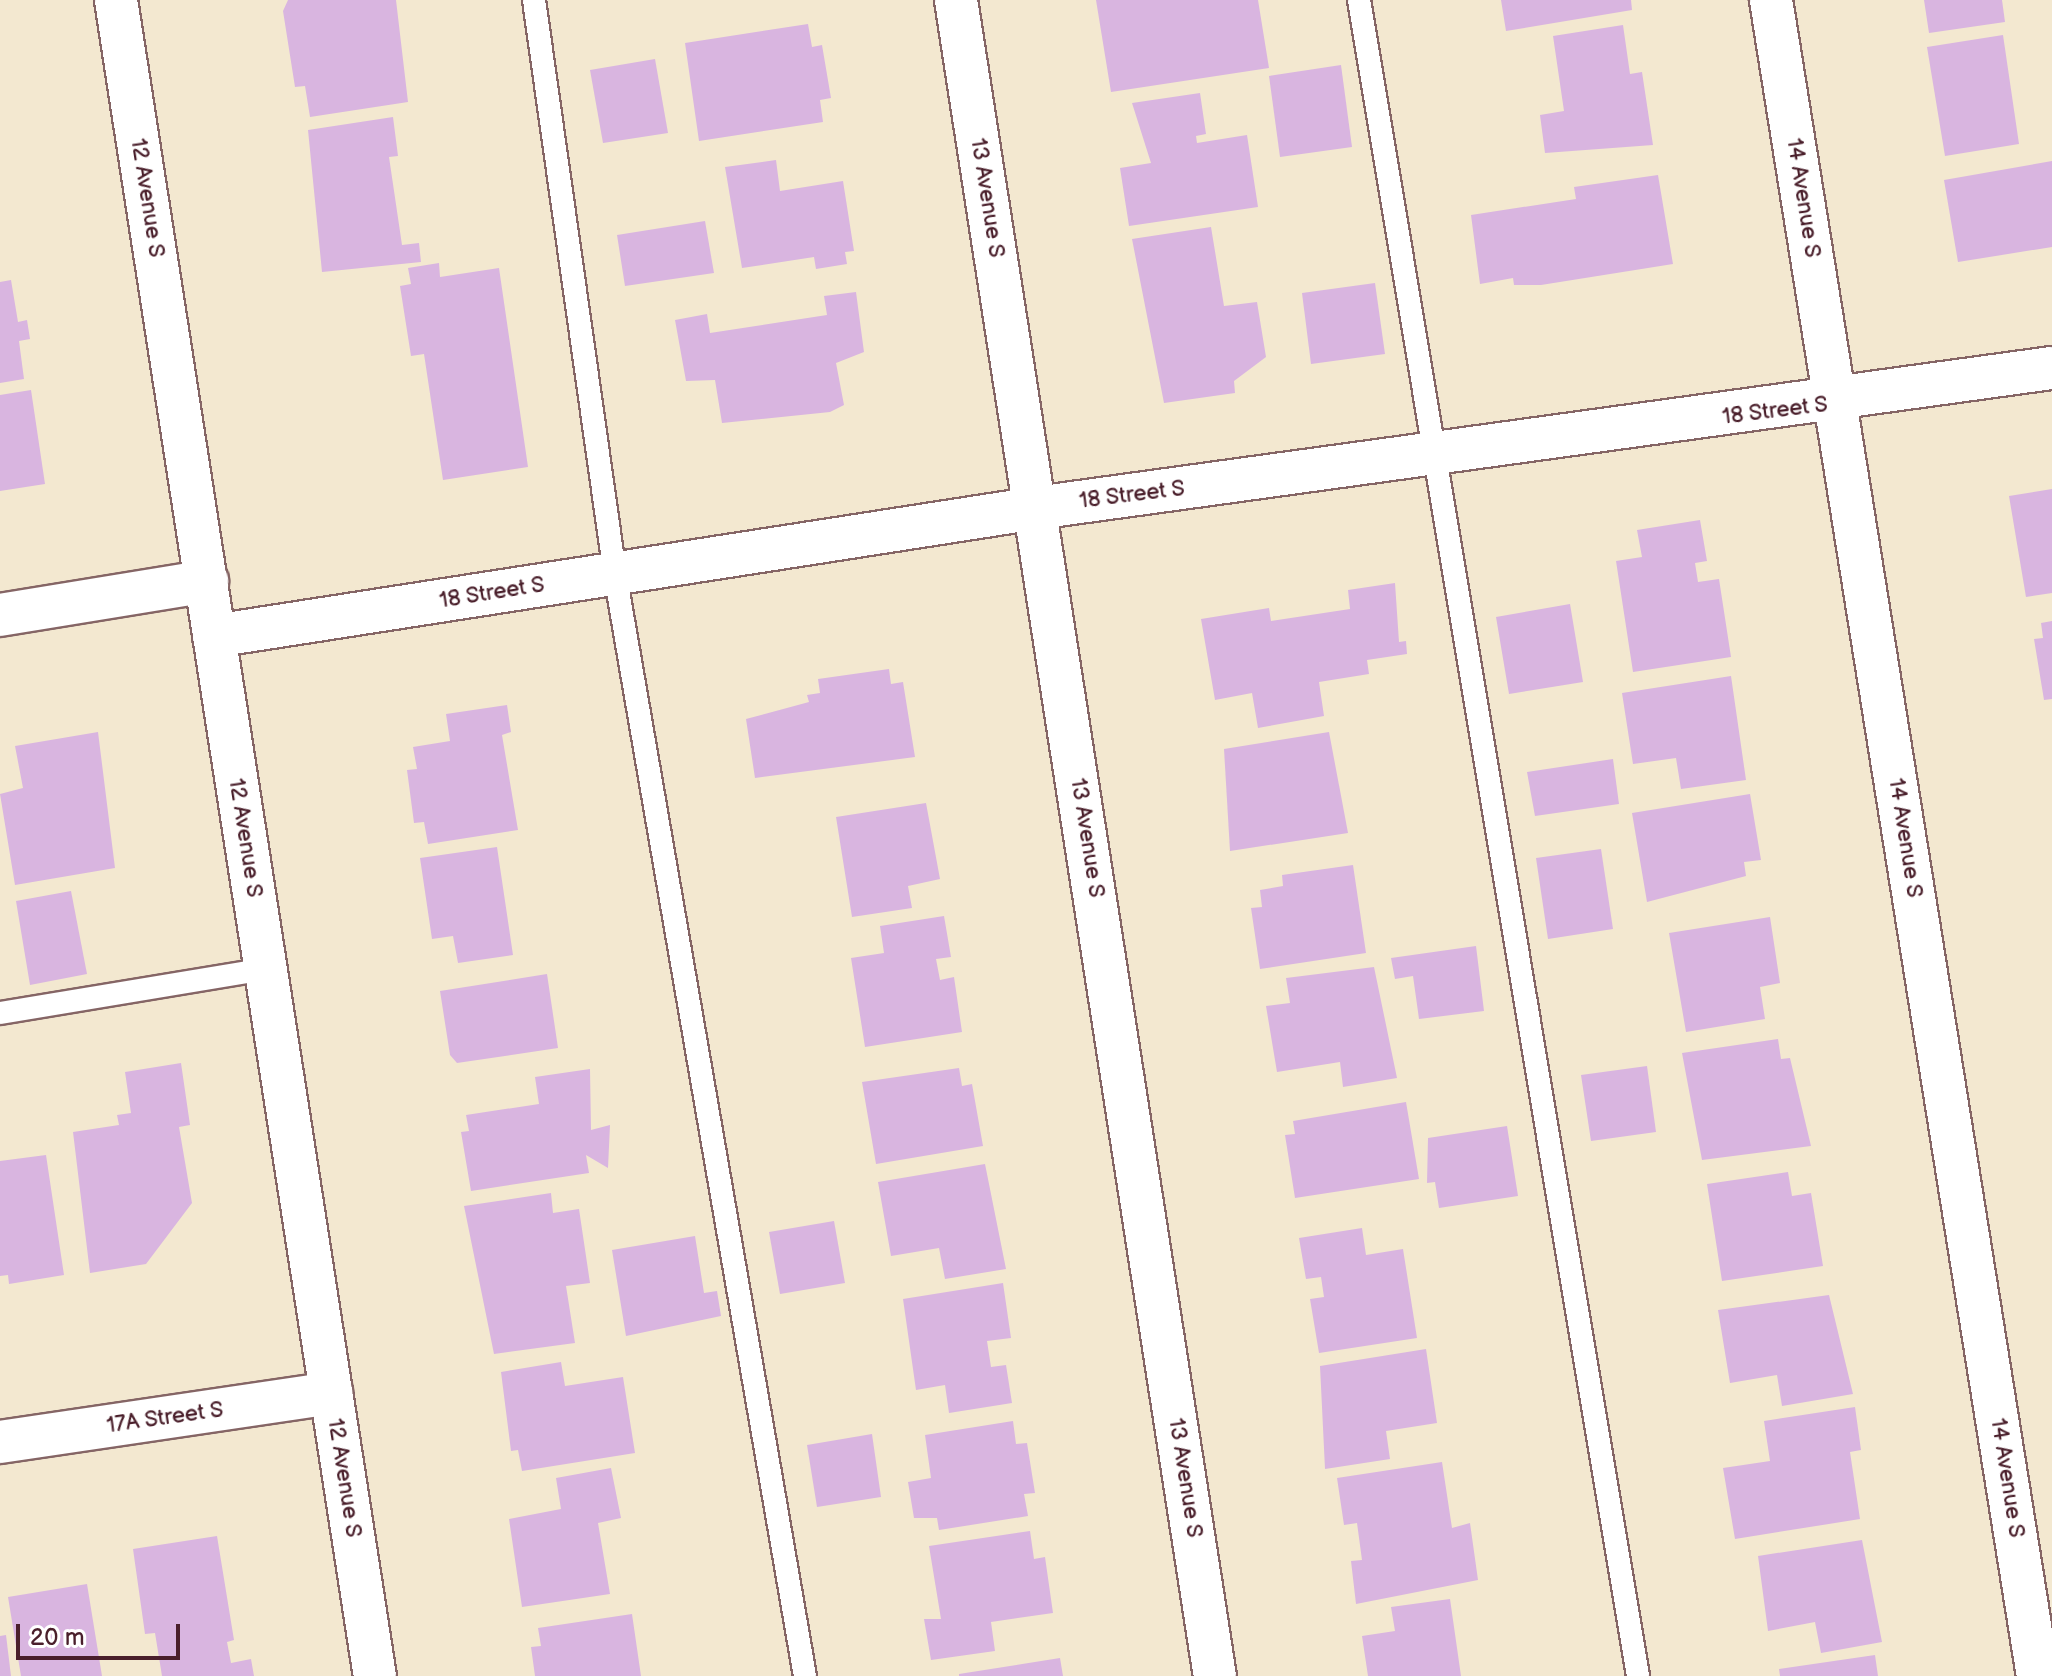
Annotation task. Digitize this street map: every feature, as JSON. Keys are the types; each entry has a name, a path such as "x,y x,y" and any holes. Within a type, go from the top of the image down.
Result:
{"street":[{"name":"12 Avenue S","path":"116,0 375,1676"},
{"name":"13 Avenue S","path":"956,0 1215,1676"},
{"name":"14 Avenue S","path":"1771,0 2038,1676"},
{"name":"18 Street S","path":"214,636 1036,508 1836,403 2052,368"},
{"path":"0,615 207,581"},
{"name":"17A Street S","path":"0,1442 331,1393"}],"lane":[{"path":"534,0 615,574 805,1676"},
{"path":"1359,0 1431,456 1638,1676"},
{"path":"0,1013 265,969"}],"building":[{"path":"288,0 396,0 408,102 310,117 305,86 295,87 283,11"},
{"path":"1096,0 1258,0 1269,68 1111,92"},
{"path":"1501,0 1631,0 1632,10 1506,31"},
{"path":"1924,0 2002,0 2005,22 1929,33"},
{"path":"808,24 812,47 822,45 831,98 820,100 823,122 699,141 685,43"},
{"path":"1623,25 1630,74 1642,72 1653,145 1545,153 1540,115 1564,111 1553,36"},
{"path":"2003,35 2019,144 1945,156 1927,47"},
{"path":"655,59 668,133 603,143 590,70"},
{"path":"1341,65 1352,147 1280,157 1269,76"},
{"path":"1200,93 1206,134 1196,136 1197,143 1247,135 1258,207 1129,226 1120,168 1151,163 1132,103"},
{"path":"393,117 398,156 389,157 402,245 419,243 421,262 322,272 308,130"},
{"path":"776,160 780,191 843,181 854,251 845,252 847,264 816,269 814,257 742,268 725,167"},
{"path":"2052,161 2052,247 1958,262 1944,180"},
{"path":"1658,175 1673,264 1541,285 1514,285 1513,278 1480,284 1471,215 1576,199 1574,187"},
{"path":"705,221 714,273 625,286 617,235"},
{"path":"1211,227 1224,306 1257,302 1266,357 1234,381 1235,393 1164,403 1132,239"},
{"path":"439,263 440,277 499,268 528,467 443,480 424,354 411,356 400,286 411,284 408,268"},
{"path":"11,280 18,322 27,320 30,339 19,341 24,379 0,383 0,282"},
{"path":"1375,283 1385,354 1311,364 1302,293"},
{"path":"856,292 864,352 836,363 844,405 830,412 722,423 715,380 686,381 675,320 707,314 710,333 827,315 824,296"},
{"path":"31,390 45,484 0,491 0,395"},
{"path":"2052,489 2052,593 2026,597 2009,496"},
{"path":"1700,520 1707,561 1695,563 1698,582 1719,579 1731,657 1633,672 1616,561 1642,557 1637,530"},
{"path":"1395,583 1399,642 1406,641 1407,654 1367,660 1369,674 1319,682 1324,716 1258,728 1252,693 1215,700 1201,619 1269,608 1271,621 1350,609 1348,590"},
{"path":"1570,604 1583,682 1509,694 1496,617"},
{"path":"2052,621 2052,699 2044,700 2034,639 2043,638 2041,623"},
{"path":"889,669 891,684 903,682 915,757 755,778 746,719 809,702 807,695 820,693 818,679"},
{"path":"1731,676 1746,780 1681,789 1676,758 1633,764 1622,693"},
{"path":"507,705 511,732 502,735 518,830 428,844 424,822 414,823 407,770 417,769 413,747 450,741 446,714"},
{"path":"98,732 115,868 15,885 0,794 23,788 15,746"},
{"path":"1329,732 1348,833 1230,851 1224,749"},
{"path":"1613,759 1619,804 1535,816 1527,772"},
{"path":"1750,794 1761,860 1744,862 1746,876 1647,902 1632,813"},
{"path":"926,803 940,879 908,886 912,908 852,917 836,817"},
{"path":"497,847 513,955 458,963 453,936 432,939 420,858"},
{"path":"1601,849 1613,929 1548,939 1536,858"},
{"path":"1353,865 1366,953 1260,969 1251,908 1262,907 1260,890 1283,886 1282,875"},
{"path":"71,891 87,974 30,985 16,901"},
{"path":"944,916 951,957 936,959 940,980 954,977 962,1032 865,1047 851,958 884,953 880,926"},
{"path":"1770,917 1780,983 1760,987 1765,1019 1686,1032 1669,933"},
{"path":"1476,946 1484,1011 1419,1019 1413,976 1395,979 1391,958"},
{"path":"1374,967 1397,1078 1343,1087 1340,1062 1277,1072 1266,1006 1290,1003 1286,978"},
{"path":"547,974 558,1048 457,1063 450,1055 440,991"},
{"path":"1778,1039 1781,1059 1790,1058 1811,1146 1702,1160 1682,1053"},
{"path":"181,1063 190,1125 179,1127 192,1203 146,1264 90,1273 73,1132 119,1125 117,1115 131,1113 125,1072"},
{"path":"1647,1066 1656,1132 1591,1141 1581,1075"},
{"path":"959,1068 962,1086 972,1084 983,1146 876,1164 862,1082"},
{"path":"590,1069 591,1130 610,1125 608,1168 586,1155 589,1173 471,1191 461,1132 469,1131 466,1115 539,1104 535,1077"},
{"path":"1406,1102 1419,1179 1295,1198 1285,1135 1295,1134 1293,1121"},
{"path":"1507,1126 1518,1196 1439,1208 1435,1182 1427,1183 1428,1138"},
{"path":"46,1155 64,1275 9,1284 8,1275 0,1276 0,1161"},
{"path":"985,1164 1006,1269 945,1279 939,1248 891,1256 878,1182"},
{"path":"1788,1172 1792,1196 1811,1193 1823,1266 1722,1281 1707,1184"},
{"path":"551,1193 553,1213 579,1209 590,1283 566,1286 575,1343 494,1354 464,1206"},
{"path":"834,1221 845,1283 780,1294 769,1232"},
{"path":"1362,1228 1366,1255 1403,1249 1417,1338 1319,1353 1310,1299 1324,1297 1321,1277 1306,1279 1299,1238"},
{"path":"695,1236 704,1293 717,1291 721,1316 626,1336 612,1250"},
{"path":"1003,1283 1011,1338 987,1341 991,1367 1006,1365 1012,1403 949,1413 945,1385 916,1390 903,1299"},
{"path":"1829,1295 1853,1394 1782,1406 1777,1375 1730,1383 1718,1310"},
{"path":"1426,1349 1437,1423 1386,1431 1390,1459 1325,1469 1320,1366"},
{"path":"561,1362 565,1386 623,1377 635,1453 522,1471 518,1450 511,1451 501,1372"},
{"path":"1855,1407 1861,1450 1850,1452 1860,1519 1735,1539 1723,1468 1770,1461 1764,1421"},
{"path":"1013,1421 1016,1444 1027,1443 1035,1493 1024,1494 1028,1516 939,1530 937,1518 914,1518 908,1482 931,1478 925,1435"},
{"path":"872,1434 881,1497 817,1507 807,1445"},
{"path":"1442,1462 1452,1528 1470,1523 1478,1580 1356,1604 1351,1561 1362,1560 1357,1523 1344,1525 1337,1478"},
{"path":"611,1468 621,1518 598,1523 610,1594 522,1607 509,1519 561,1509 556,1478"},
{"path":"1030,1531 1034,1559 1045,1557 1053,1613 991,1622 995,1651 931,1660 924,1619 941,1619 929,1546"},
{"path":"217,1536 234,1640 227,1642 231,1663 251,1659 254,1676 162,1676 155,1633 145,1634 133,1549"},
{"path":"1862,1540 1882,1642 1821,1653 1815,1622 1768,1631 1758,1556"},
{"path":"87,1584 102,1676 21,1676 8,1597"},
{"path":"1450,1599 1461,1676 1368,1676 1362,1636 1395,1631 1391,1607"},
{"path":"632,1614 641,1676 535,1676 531,1647 541,1646 538,1628"},
{"path":"6,1635 11,1676 0,1676 0,1636"},
{"path":"1875,1655 1878,1676 1780,1676 1779,1669"},
{"path":"1060,1658 1063,1676 959,1676 959,1674"}]}
